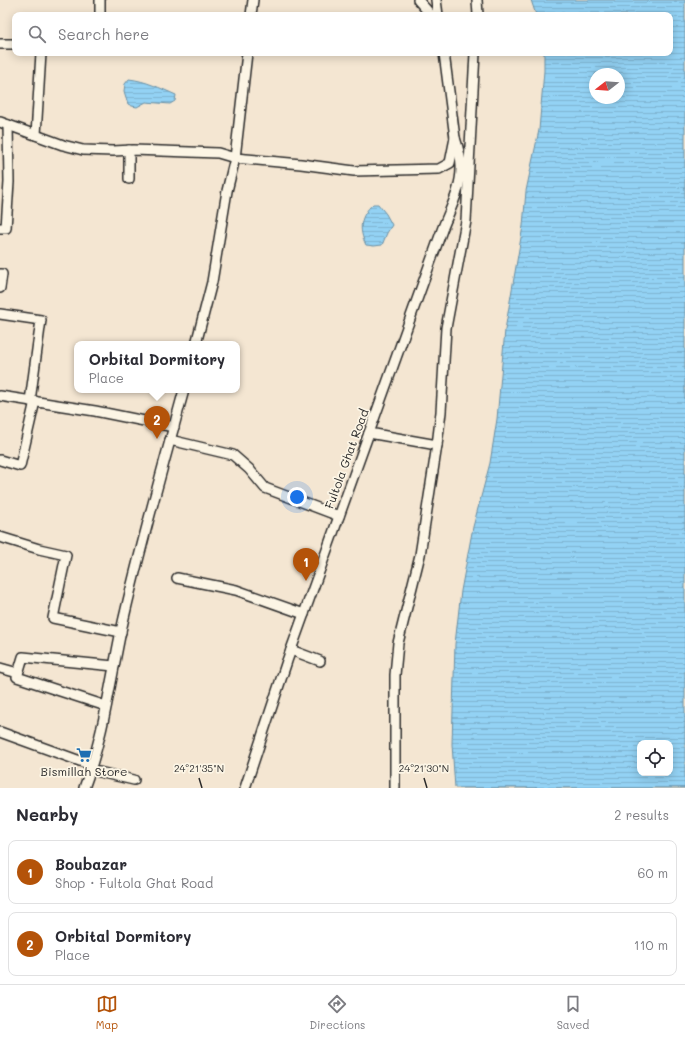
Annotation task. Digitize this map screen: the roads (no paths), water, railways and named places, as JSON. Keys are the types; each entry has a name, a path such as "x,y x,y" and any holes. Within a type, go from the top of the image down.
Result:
{"street":[{"path":"100,0 100,12"},
{"path":"251,12 253,0"},
{"path":"418,0 428,12"},
{"path":"436,0 438,12"},
{"path":"477,0 478,12"},
{"path":"0,44 12,44"},
{"path":"36,135 41,56"},
{"path":"197,341 212,282 227,191 235,158 247,56"},
{"path":"0,228 6,228 4,199 9,182 4,124 63,145 83,150 218,153 235,158 301,164 354,172 439,169 450,163 455,138 444,56"},
{"path":"395,788 395,675 398,643 420,555 442,412 446,328 466,221 475,56"},
{"name":"Fultola Ghat Road","path":"245,788 291,650 442,230 460,186 462,166 455,138"},
{"path":"129,150 129,179"},
{"path":"0,274 2,274 0,288"},
{"path":"0,314 41,320 32,401 20,466 0,460"},
{"path":"84,788 100,738 121,632 143,540 183,393"},
{"path":"0,396 95,411 174,427"},
{"path":"369,433 437,444"},
{"path":"170,440 233,455 249,469 265,488 339,516"},
{"path":"0,537 39,549 66,555 53,618 121,632"},
{"path":"176,578 236,590 304,614"},
{"path":"291,650 320,661"},
{"path":"106,706 17,677 23,656 114,666"},
{"path":"0,668 18,673"},
{"path":"0,732 90,767 134,780"}],"water":[{"path":"531,0 685,0 685,788 455,788 452,744 455,644 461,591 473,527 490,463 497,419 505,330 523,226 526,191 539,130 544,56 673,56 673,12 535,12"},
{"path":"129,79 159,87 176,95 175,101 170,104 146,102 137,107 132,106 128,104 124,91 125,84"},
{"path":"373,204 378,204 392,225 382,245 374,246 366,245 361,228 365,213"}],"place":[{"name":"Orbital Dormitory","path":"157,439"},
{"name":"Boubazar","path":"306,581"},
{"name":"Bismillah Store","path":"84,755"}]}
